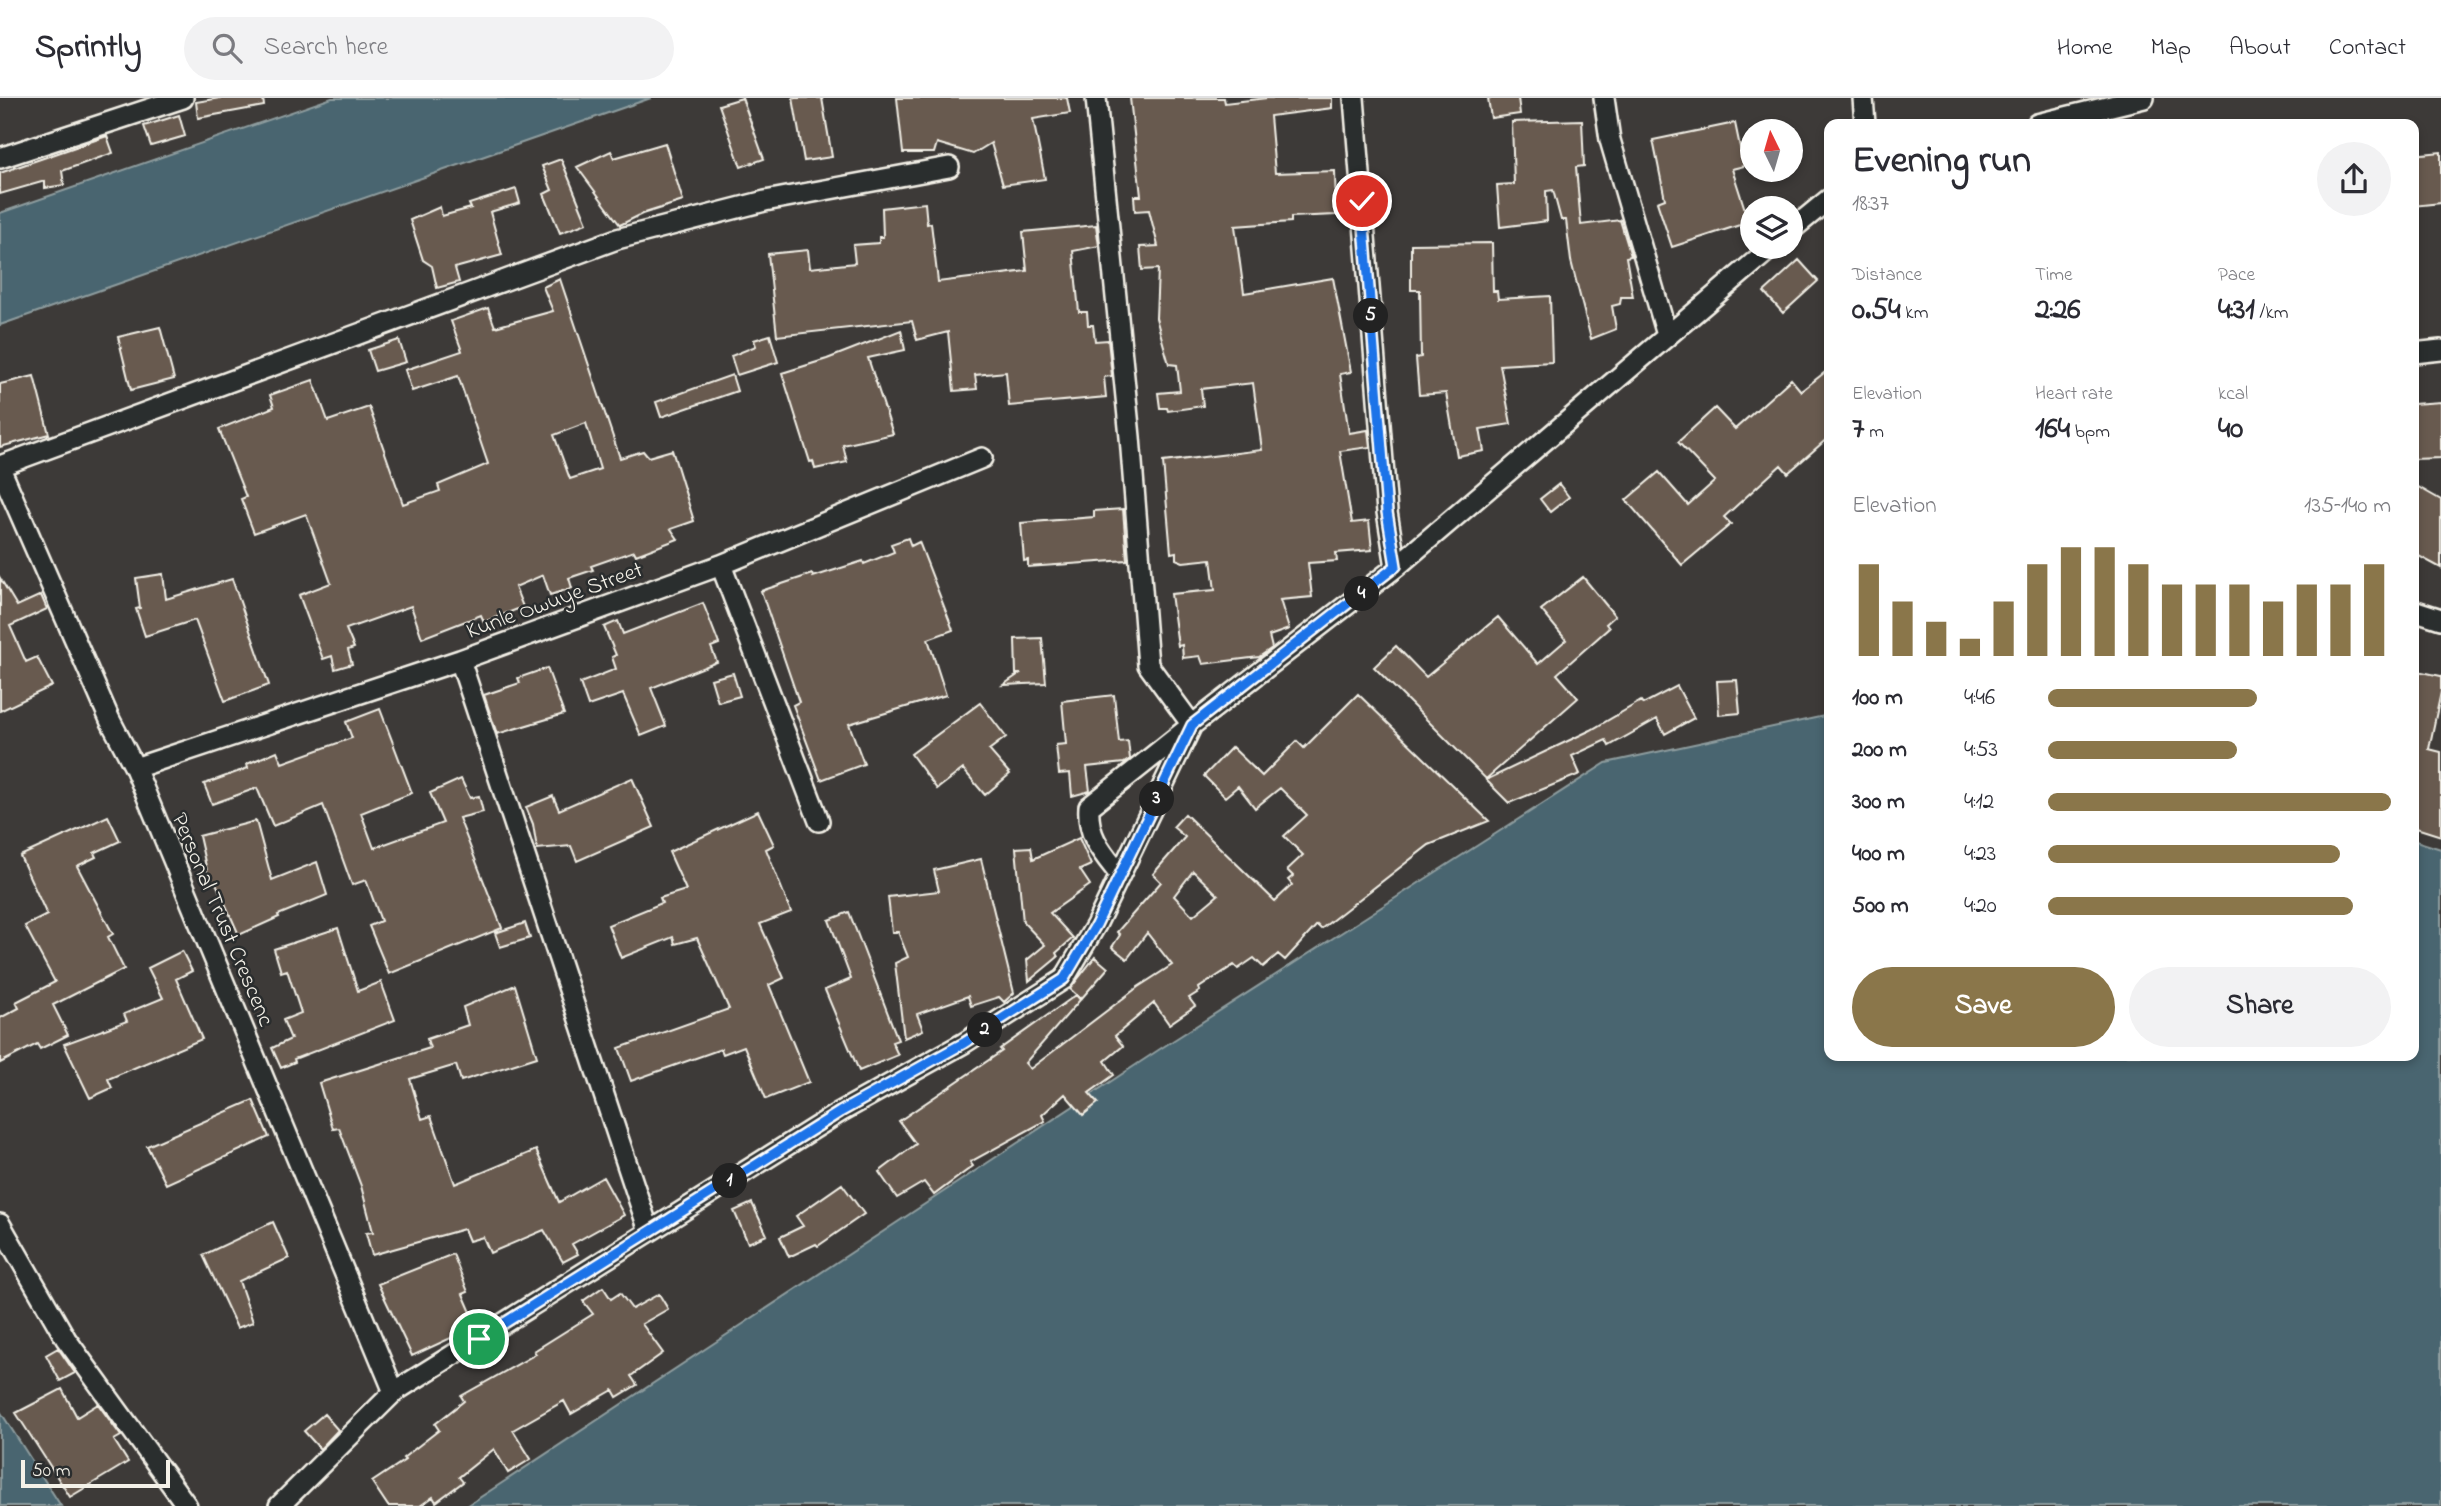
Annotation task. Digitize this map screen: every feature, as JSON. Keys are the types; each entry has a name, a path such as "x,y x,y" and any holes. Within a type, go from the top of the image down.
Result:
{"street":[{"path":"0,158 183,98"},
{"path":"1096,98 1130,437 1140,597 1148,665 1192,725"},
{"path":"1354,98 1387,512 1396,566"},
{"path":"1604,98 1610,141 1667,335"},
{"path":"1863,98 1865,119"},
{"path":"2058,119 2144,98"},
{"path":"0,467 617,239 765,201 949,167"},
{"path":"1803,220 1824,203"},
{"path":"1120,875 1100,849 1088,826 1089,807 1396,566 1758,259"},
{"path":"2419,353 2441,350"},
{"name":"Kunle Owuye Street","path":"135,768 460,660 721,565 982,458"},
{"name":"Personal Trust Crescenc","path":"0,467 110,719 135,768 394,1392"},
{"path":"721,565 819,821"},
{"path":"2419,612 2441,619"},
{"path":"460,660 649,1231"},
{"path":"279,1506 394,1392 840,1112 964,1043 1064,979 1096,925 1192,725"},
{"path":"0,1224 66,1339 187,1506"}],"water":[{"path":"332,98 651,98 0,325 0,213"},
{"path":"1824,716 1824,1061 2419,1061 2419,842 2441,849 2441,1506 467,1506 1160,1049 1606,763"},
{"path":"0,1411 61,1506 0,1506"}],"building":[{"path":"220,98 263,98 264,106 198,118 196,102"},
{"path":"742,98 764,159 741,167 719,105"},
{"path":"793,98 822,98 832,157 804,161"},
{"path":"897,98 1067,98 1070,113 1033,119 1045,179 1003,185 991,143 973,154 937,143 934,153 903,153"},
{"path":"1130,98 1224,98 1225,103 1267,98 1332,98 1332,108 1270,116 1275,173 1335,171 1336,215 1291,217 1291,222 1235,226 1244,293 1333,278 1351,372 1340,374 1349,433 1368,430 1370,447 1340,451 1352,523 1369,521 1372,550 1336,553 1337,561 1308,563 1312,597 1280,600 1289,629 1269,636 1272,648 1259,657 1203,664 1200,656 1183,658 1182,645 1178,646 1171,594 1215,590 1211,559 1183,562 1176,559 1176,552 1171,553 1163,462 1262,450 1253,383 1201,389 1203,406 1168,411 1167,408 1160,408 1158,393 1180,391 1177,365 1169,364 1156,318 1158,269 1142,270 1140,247 1158,246 1149,210 1135,211 1134,196 1141,196"},
{"path":"1488,98 1518,98 1520,114 1491,118"},
{"path":"179,115 185,136 151,146 144,126"},
{"path":"1582,120 1584,166 1576,167 1581,225 1620,220 1631,256 1626,257 1633,297 1621,297 1620,304 1612,306 1616,329 1591,339 1571,261 1566,220 1561,220 1553,190 1546,191 1547,221 1500,227 1497,185 1514,184 1512,122"},
{"path":"1735,123 1740,147 1740,167 1732,169 1741,196 1740,225 1672,247 1657,202 1665,199 1653,140"},
{"path":"107,136 113,153 62,171 64,185 45,188 45,181 0,194 0,173"},
{"path":"665,143 683,201 642,214 620,225 577,167 611,151 614,158"},
{"path":"2441,152 2441,203 2419,205 2419,154"},
{"path":"561,159 587,223 560,233 544,194 552,190 542,166"},
{"path":"516,189 520,203 490,212 502,255 455,268 459,282 437,288 432,266 423,260 410,220 440,207 442,216 471,208 469,204"},
{"path":"925,203 927,224 931,223 938,282 1027,271 1023,232 1096,225 1099,246 1073,251 1079,312 1087,312 1088,325 1093,325 1095,341 1108,340 1112,376 1104,377 1106,397 1009,406 1006,372 975,375 977,389 954,391 948,332 917,340 912,321 777,336 768,254 808,250 810,268 855,263 853,245 879,243 879,237 883,237 882,208"},
{"path":"1492,243 1493,291 1497,291 1498,299 1550,296 1552,362 1500,365 1511,424 1480,429 1484,451 1457,456 1446,393 1419,395 1416,358 1421,357 1420,290 1411,290 1411,244"},
{"path":"1799,260 1818,281 1783,313 1764,292"},
{"path":"560,279 620,458 643,451 648,457 672,450 694,521 671,529 678,539 636,555 634,551 591,566 593,570 569,578 572,588 550,595 543,575 515,587 523,607 484,622 481,615 422,638 411,606 346,629 354,648 348,650 352,664 335,669 332,656 323,659 299,595 331,583 306,514 254,533 241,499 246,497 219,429 274,407 270,395 313,380 328,421 369,407 403,504 440,491 438,485 488,464 458,376 412,391 405,370 462,351 451,321 488,308 495,327 553,311 543,287","holes":["586,423 600,469 570,479 554,435"]},
{"path":"160,327 174,379 131,390 118,337"},
{"path":"901,330 905,350 868,358 893,434 843,445 847,462 815,469 813,461 810,462 782,373 827,359"},
{"path":"770,335 778,362 737,375 731,356 756,346 754,340"},
{"path":"399,340 406,362 375,371 368,350"},
{"path":"1824,373 1824,441 1788,473 1781,465 1724,517 1731,524 1682,565 1626,500 1659,472 1688,505 1715,481 1678,442 1715,408 1735,429 1791,379 1801,391"},
{"path":"732,375 737,391 661,417 656,402"},
{"path":"34,376 49,434 0,447 0,384"},
{"path":"2441,402 2441,458 2419,459 2419,404"},
{"path":"1559,484 1569,497 1550,512 1540,499"},
{"path":"2419,487 2441,500 2441,568 2419,556"},
{"path":"1123,509 1127,560 1028,567 1028,560 1024,561 1021,523 1094,517 1094,511"},
{"path":"908,538 911,546 919,542 953,630 928,639 946,695 849,724 864,764 821,780 793,705 799,702 761,591 812,574 813,577 863,561 864,564 894,552 891,544"},
{"path":"163,574 166,599 232,579 269,685 225,701 195,620 145,636 136,609 140,608 136,578"},
{"path":"1583,577 1615,616 1606,624 1609,628 1557,674 1578,698 1486,779 1374,667 1396,646 1426,677 1498,617 1538,664 1566,640 1541,610"},
{"path":"0,578 17,606 41,595 47,609 10,626 26,662 37,657 52,686 0,711"},
{"path":"703,603 719,644 711,647 717,662 651,688 666,726 641,736 623,694 588,706 580,683 616,669 612,657 616,655 604,627 618,621 623,634"},
{"path":"1042,638 1046,683 1003,685 1019,674 1016,674 1015,639"},
{"path":"547,668 564,714 497,734 484,695 520,683 518,678"},
{"path":"2419,671 2441,676 2441,692 2429,749 2441,752 2441,836 2419,829"},
{"path":"733,673 740,696 718,702 711,679"},
{"path":"1737,680 1740,713 1719,715 1717,681"},
{"path":"1677,686 1694,718 1665,734 1657,719 1609,746 1606,740 1572,756 1580,774 1509,803 1486,780 1591,730 1641,701 1643,704"},
{"path":"1358,694 1489,821 1429,845 1321,929 1317,925 1285,960 1278,954 1263,967 1254,958 1238,969 1234,965 1199,988 1200,991 1189,998 1195,1006 1169,1024 1154,1003 1115,1036 1123,1046 1105,1061 1114,1075 1089,1093 1098,1103 1083,1115 1065,1094 1042,1115 1045,1121 970,1162 973,1166 934,1195 924,1182 897,1198 879,1172 916,1144 899,1121 1002,1051 1000,1049 1076,995 1080,1000 1025,1063 1030,1069 1138,987 1172,965 1147,933 1127,959 1112,947 1120,935 1117,932 1161,882 1153,874 1185,837 1173,827 1185,814 1275,901 1292,885 1288,880 1293,876 1287,870 1303,855 1284,836 1307,815 1280,788 1255,808 1238,786 1225,797 1204,776 1232,747 1262,776 1297,741 1304,748","holes":["1193,871 1218,895 1193,916 1174,896"]},
{"path":"1114,695 1119,742 1128,741 1130,759 1124,763 1087,767 1090,791 1072,796 1070,773 1059,774 1056,745 1066,744 1062,701"},
{"path":"980,703 1006,737 989,750 1010,774 985,795 963,769 937,789 911,754"},
{"path":"380,709 412,793 361,813 374,848 443,823 430,793 461,779 470,798 479,796 483,812 459,818 502,928 389,974 369,926 381,921 366,880 352,885 323,805 273,826 257,788 212,804 204,784 248,768 247,764 277,751 282,763 352,738 346,722"},
{"path":"632,778 654,827 577,861 571,846 537,849 533,824 526,807 553,796 559,810"},
{"path":"758,811 774,845 766,849 791,912 760,924 784,978 769,985 809,1082 766,1099 744,1046 723,1054 721,1049 631,1081 619,1048 729,1009 697,938 675,944 673,937 621,958 608,925 662,903 660,898 686,890 669,852"},
{"path":"108,816 120,841 94,853 96,857 77,866 113,934 108,937 124,969 53,1005 68,1035 40,1049 37,1044 0,1063 0,1018 19,1008 16,1002 55,982 25,926 47,915 20,856"},
{"path":"256,821 272,880 317,862 327,895 239,935 216,883 210,884 199,836"},
{"path":"1079,838 1091,865 1080,870 1090,885 1050,913 1073,938 1056,953 1058,957 1029,981 1027,960 1045,945 1023,922 1016,848 1031,847 1033,859"},
{"path":"981,859 1014,993 1004,1002 999,997 971,1006 968,996 917,1014 923,1030 904,1038 895,963 908,957 898,932 892,932 888,897 939,891 934,870"},
{"path":"849,912 898,1040 892,1042 898,1055 859,1071 825,990 851,979 829,920"},
{"path":"525,923 530,938 500,947 495,933"},
{"path":"338,928 358,991 381,982 395,1020 294,1059 295,1062 281,1068 272,1048 291,1039 283,1020 301,1013 287,970 281,972 274,949"},
{"path":"182,951 192,971 176,979 202,1039 108,1079 112,1088 90,1098 64,1044 127,1021 124,1014 163,998 148,968"},
{"path":"1095,957 1108,968 1081,999 1070,989"},
{"path":"515,985 537,1057 461,1081 456,1065 410,1079 422,1119 431,1116 455,1184 536,1150 559,1202 603,1177 624,1215 572,1244 578,1254 563,1262 544,1230 490,1253 483,1237 469,1241 464,1229 372,1255 366,1233 373,1232 361,1186 339,1128 333,1129 319,1083 430,1048 427,1039 468,1025 463,1007"},
{"path":"253,1100 269,1137 166,1184 147,1146"},
{"path":"842,1184 864,1214 818,1246 816,1244 789,1257 780,1237 803,1226 796,1216"},
{"path":"752,1203 767,1235 748,1243 734,1211"},
{"path":"273,1222 289,1258 239,1281 253,1322 237,1328 203,1255"},
{"path":"453,1254 468,1292 463,1294 477,1326 412,1356 378,1284"},
{"path":"603,1287 611,1299 620,1293 632,1309 659,1294 668,1309 642,1324 663,1353 631,1376 637,1385 617,1397 613,1390 571,1414 564,1401 513,1430 531,1459 508,1473 494,1449 459,1477 463,1482 436,1502 433,1497 420,1506 388,1506 372,1482 405,1460 403,1458 439,1430 435,1424 464,1401 461,1396 536,1354 534,1351 593,1314 583,1301"},
{"path":"58,1348 75,1373 60,1381 46,1355"},
{"path":"62,1389 77,1417 98,1404 121,1436 114,1440 128,1462 70,1497 16,1413"},
{"path":"324,1414 338,1430 320,1449 304,1431"}],"route":[{"path":"479,1339 840,1112 964,1043 1064,979 1096,925 1192,725 1224,703 1396,566 1387,512 1362,201"}]}
